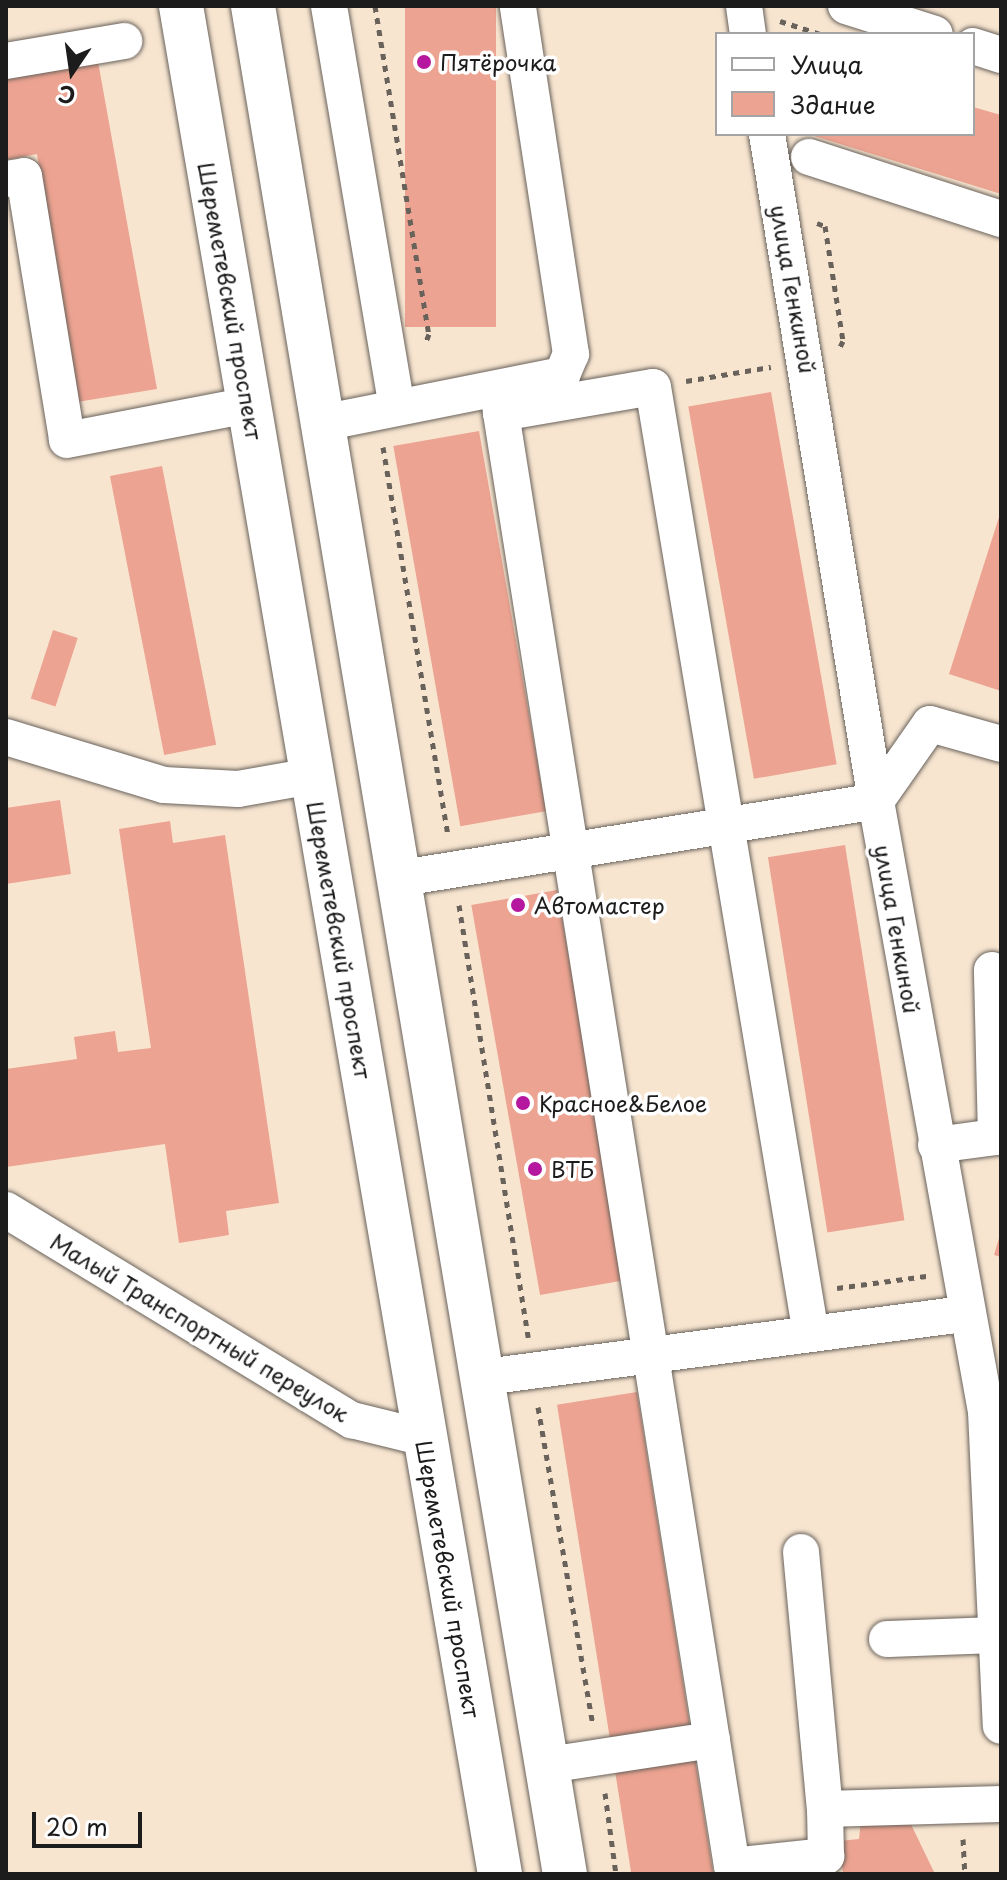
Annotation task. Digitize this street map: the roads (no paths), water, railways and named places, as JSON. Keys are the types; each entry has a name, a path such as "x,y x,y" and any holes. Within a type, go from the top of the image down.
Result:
{"main road":[{"name":"Шереметевский проспект","path":"181,6 500,1874"},
{"path":"253,6 402,878 565,1874"},
{"path":"312,776 381,763"},
{"name":"Малый Транспортный переулок","path":"425,1438 493,1429"}],"street":[{"path":"329,6 397,407"},
{"path":"500,401 562,375 571,354 518,6"},
{"path":"744,6 763,27"},
{"path":"846,6 929,32"},
{"path":"6,61 124,41"},
{"path":"975,47 1001,55"},
{"name":"улица Генкиной","path":"767,136 876,801 936,1145 968,1313 993,1414 1001,1726"},
{"path":"809,157 1001,219"},
{"path":"6,179 24,176 67,440 249,405"},
{"path":"322,423 397,407 653,387 811,1334"},
{"path":"500,401 653,1351 732,1866 826,1856 825,1809 801,1552"},
{"path":"402,878 570,847 876,801 930,724 1001,744"},
{"path":"6,737 164,785 238,789 312,776"},
{"path":"936,1145 996,1137 992,970"},
{"name":"Малый Транспортный переулок","path":"6,1210 352,1420 425,1438"},
{"path":"485,1377 653,1351 968,1313"},
{"path":"887,1639 997,1635"},
{"path":"548,1765 712,1740"},
{"path":"825,1809 1001,1804"}],"place":[{"name":"Пятёрочка","path":"424,62"},
{"name":"Автомастер","path":"518,905"},
{"name":"Красное&Белое","path":"523,1103"},
{"name":"ВТБ","path":"535,1169"}]}
